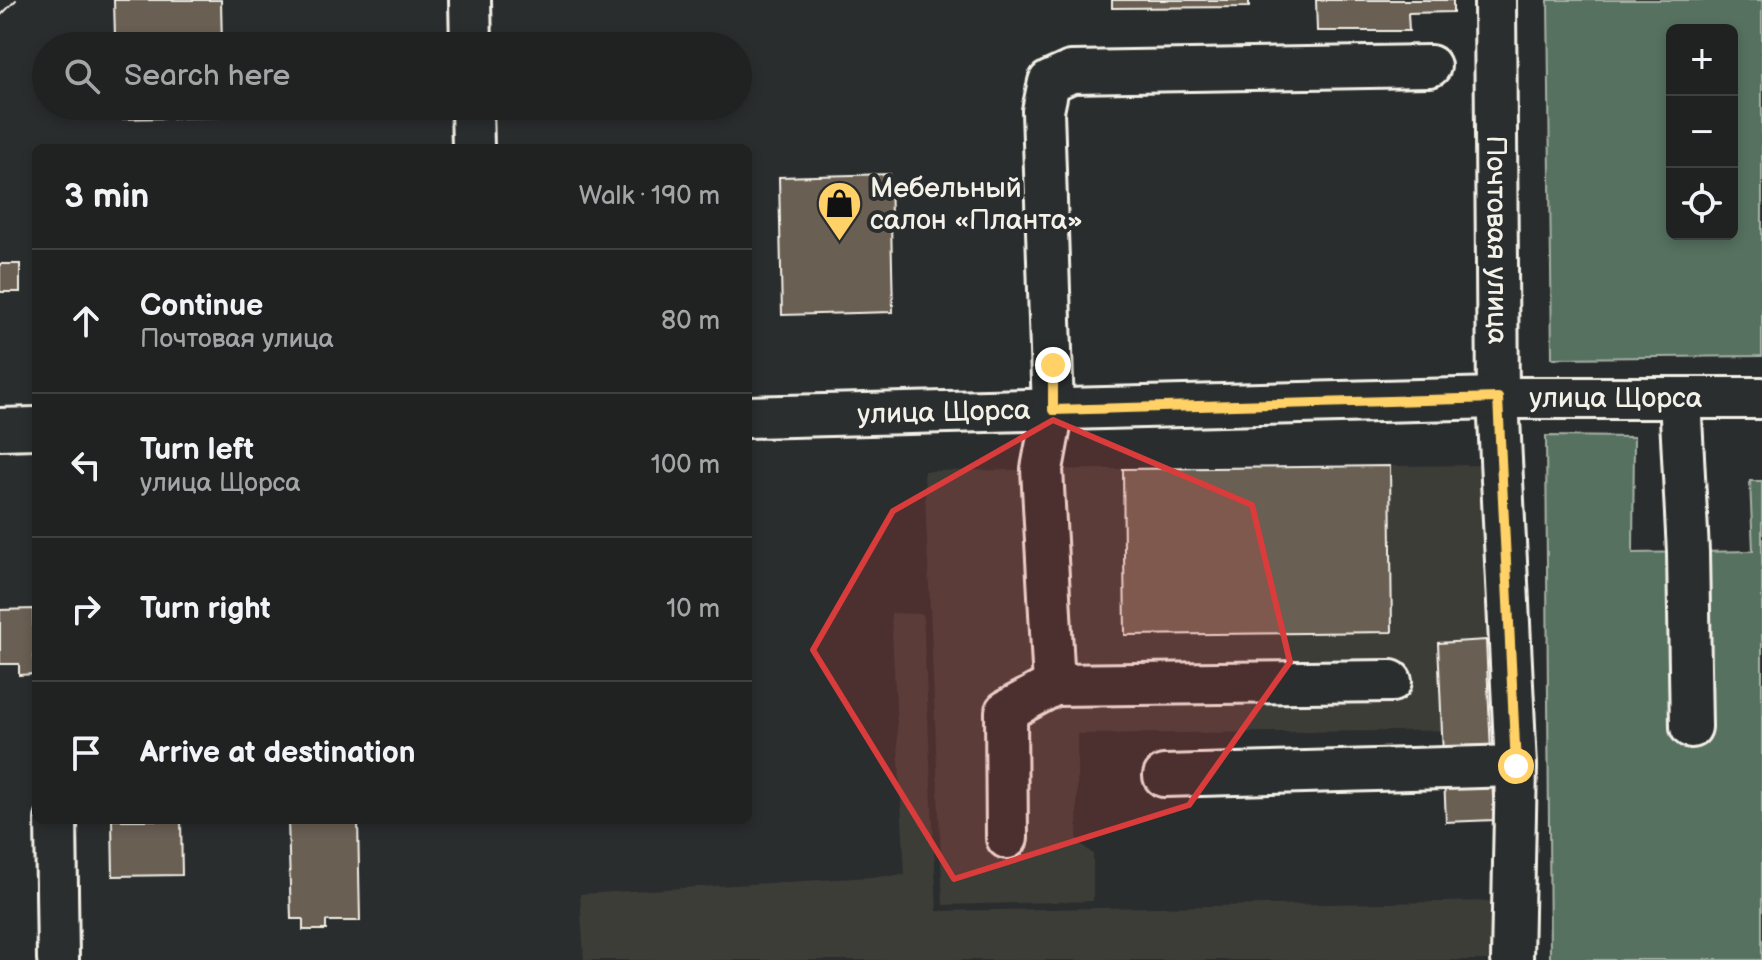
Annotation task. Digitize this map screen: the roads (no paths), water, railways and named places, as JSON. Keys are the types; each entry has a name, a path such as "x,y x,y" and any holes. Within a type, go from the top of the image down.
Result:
{"street":[{"path":"470,0 471,32"},
{"name":"Почтовая улица","path":"1495,0 1498,398 1516,766 1512,960"},
{"path":"1054,685 1042,469 1053,410 1043,111 1049,82 1071,72 1430,66"},
{"path":"472,120 473,144"},
{"name":"улица Щорса","path":"752,417 1498,398 1762,398"},
{"path":"1680,399 1688,552 1691,727"},
{"path":"0,429 32,428"},
{"path":"1007,838 1006,711 1054,685 1391,681"},
{"path":"1164,776 1516,766"},
{"path":"56,824 58,960"}],"tram line":[{"path":"0,16 16,0"}],"place":[{"name":"Мебельный салон «Планта»","path":"839,243"}]}
